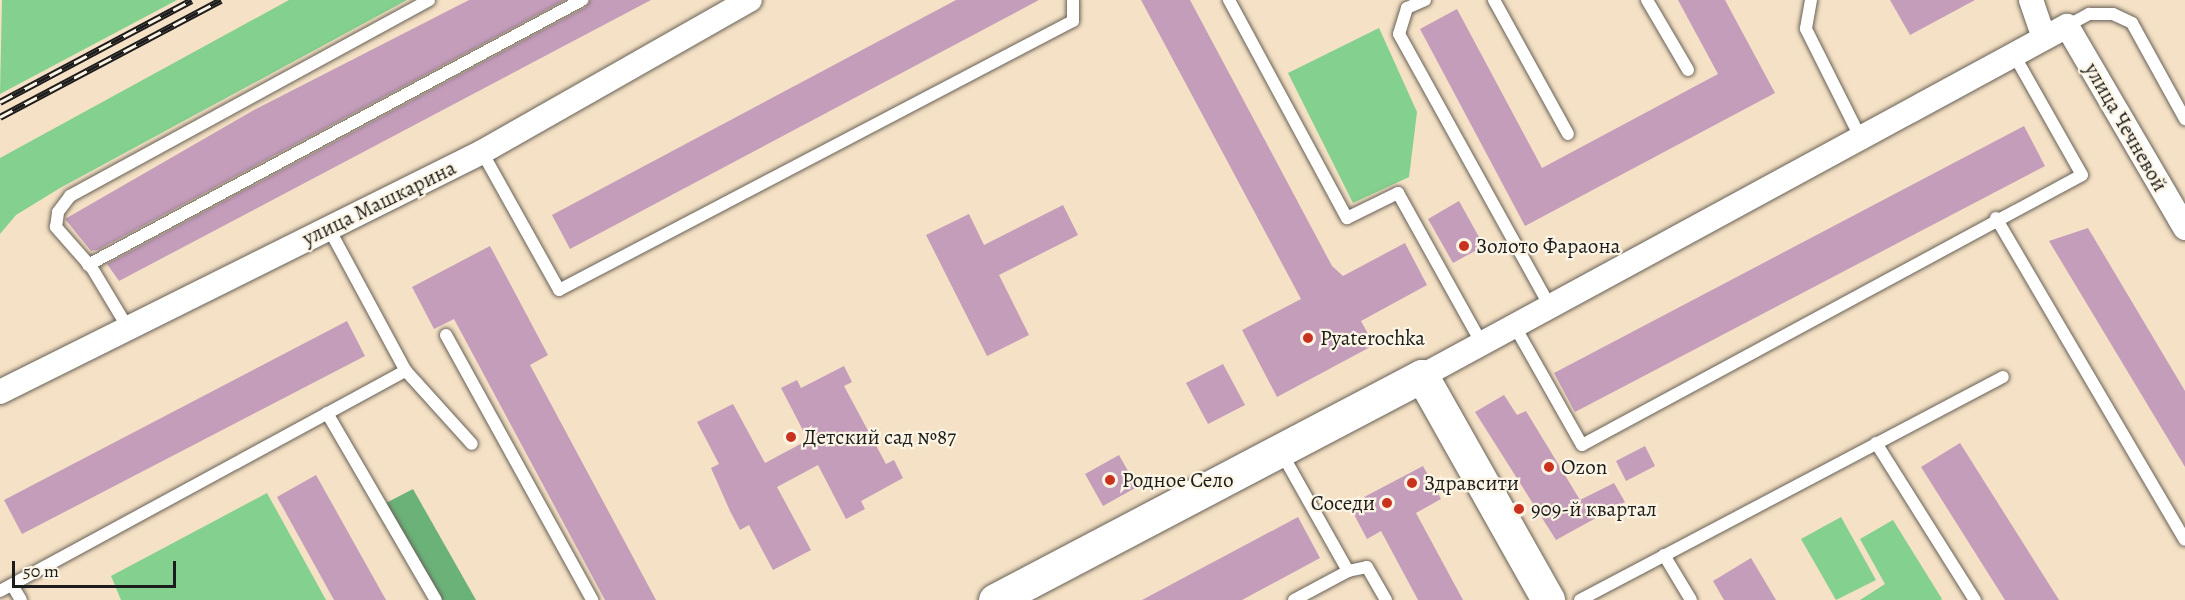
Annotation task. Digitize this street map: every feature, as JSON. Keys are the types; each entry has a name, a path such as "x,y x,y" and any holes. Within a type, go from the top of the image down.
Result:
{"street":[{"name":"улица Машкарина","path":"0,392 482,152 750,0"},
{"path":"2031,0 2044,38"},
{"path":"995,600 1281,452 2067,26"},
{"name":"улица Чечневой","path":"2067,26 2185,228"},
{"path":"1422,376 1548,600"}],"lane":[{"path":"128,328 88,265 56,227 58,212 70,196 429,0"},
{"path":"88,265 582,0"},
{"path":"482,152 559,290 1073,21 1073,0"},
{"path":"1229,0 1347,218 1398,192 1481,342"},
{"path":"1425,0 1407,8 1399,34 1550,305"},
{"path":"1494,0 1568,134"},
{"path":"1647,0 1688,70"},
{"path":"1811,0 1806,29 1860,137"},
{"path":"2067,26 2089,14 2113,14 2132,23 2185,119"},
{"path":"1514,325 1582,445 1996,218 2082,175 2014,55"},
{"path":"1996,218 2185,540"},
{"path":"328,227 406,371 472,444"},
{"path":"446,335 592,600"},
{"path":"0,591 406,371"},
{"path":"1581,600 2003,376"},
{"path":"327,412 436,600"},
{"path":"1876,443 1975,600"},
{"path":"1281,452 1348,571"},
{"path":"1664,555 1691,600"},
{"path":"1294,600 1348,571 1367,567 1386,600"},
{"path":"12,585 21,600"}],"green space":[{"path":"2,0 177,0 0,94"},
{"path":"289,0 407,0 60,188 16,215 0,234 0,158"},
{"path":"1379,28 1417,112 1409,177 1353,203 1288,73"},
{"path":"413,489 476,600 440,600 386,503"},
{"path":"267,493 326,600 121,600 111,576"},
{"path":"1841,517 1876,580 1836,600 1801,539"},
{"path":"1893,520 1941,600 1860,600 1885,584 1860,539"}],"building":[{"path":"469,0 565,0 98,250 91,251 65,219 254,110"},
{"path":"590,0 651,0 119,281 107,264 586,7"},
{"path":"956,0 1039,0 570,249 552,215"},
{"path":"1141,0 1190,0 1332,266 1343,276 1405,243 1427,285 1361,321 1374,345 1277,397 1242,330 1301,299"},
{"path":"1678,0 1725,0 1775,93 1525,226 1420,29 1457,9 1542,168 1718,74"},
{"path":"1890,0 1975,0 1910,35"},
{"path":"2024,126 2045,166 1575,412 1554,373"},
{"path":"1459,201 1484,246 1453,263 1428,219"},
{"path":"1063,205 1078,235 999,275 1029,335 987,356 926,235 969,214 984,245"},
{"path":"2088,228 2185,391 2185,467 2049,241"},
{"path":"490,246 548,355 530,365 656,600 605,600 454,319 434,329 412,287"},
{"path":"347,321 365,356 22,534 4,500"},
{"path":"1223,364 1245,405 1208,424 1186,383"},
{"path":"844,366 852,382 844,386 886,464 894,460 903,478 861,501 865,509 846,519 818,465 777,487 811,550 773,570 749,525 740,530 730,511 711,468 719,464 697,422 733,404 765,463 808,440 781,388 797,380 801,388"},
{"path":"1504,395 1517,415 1526,411 1580,500 1614,483 1625,502 1556,540 1475,412"},
{"path":"1960,443 2059,600 2005,600 1921,467"},
{"path":"1645,446 1655,466 1626,481 1616,461"},
{"path":"1119,455 1137,487 1103,506 1085,474"},
{"path":"1423,466 1441,499 1416,513 1463,600 1418,600 1381,531 1367,539 1349,505"},
{"path":"316,475 386,600 334,600 277,497"},
{"path":"1298,517 1320,558 1242,600 1142,600"},
{"path":"1751,558 1776,600 1724,600 1713,581"}],"railway":[{"path":"0,102 192,0"},
{"path":"0,117 221,0"}],"place":[{"name":"Золото Фараона","path":"1464,246"},
{"name":"Pyaterochka","path":"1308,338"},
{"name":"Детский сад №87","path":"791,437"},
{"name":"Ozon","path":"1549,467"},
{"name":"Родное Село","path":"1110,480"},
{"name":"Здравсити","path":"1412,483"},
{"name":"Соседи","path":"1387,503"},
{"name":"909-й квартал","path":"1519,509"}]}
